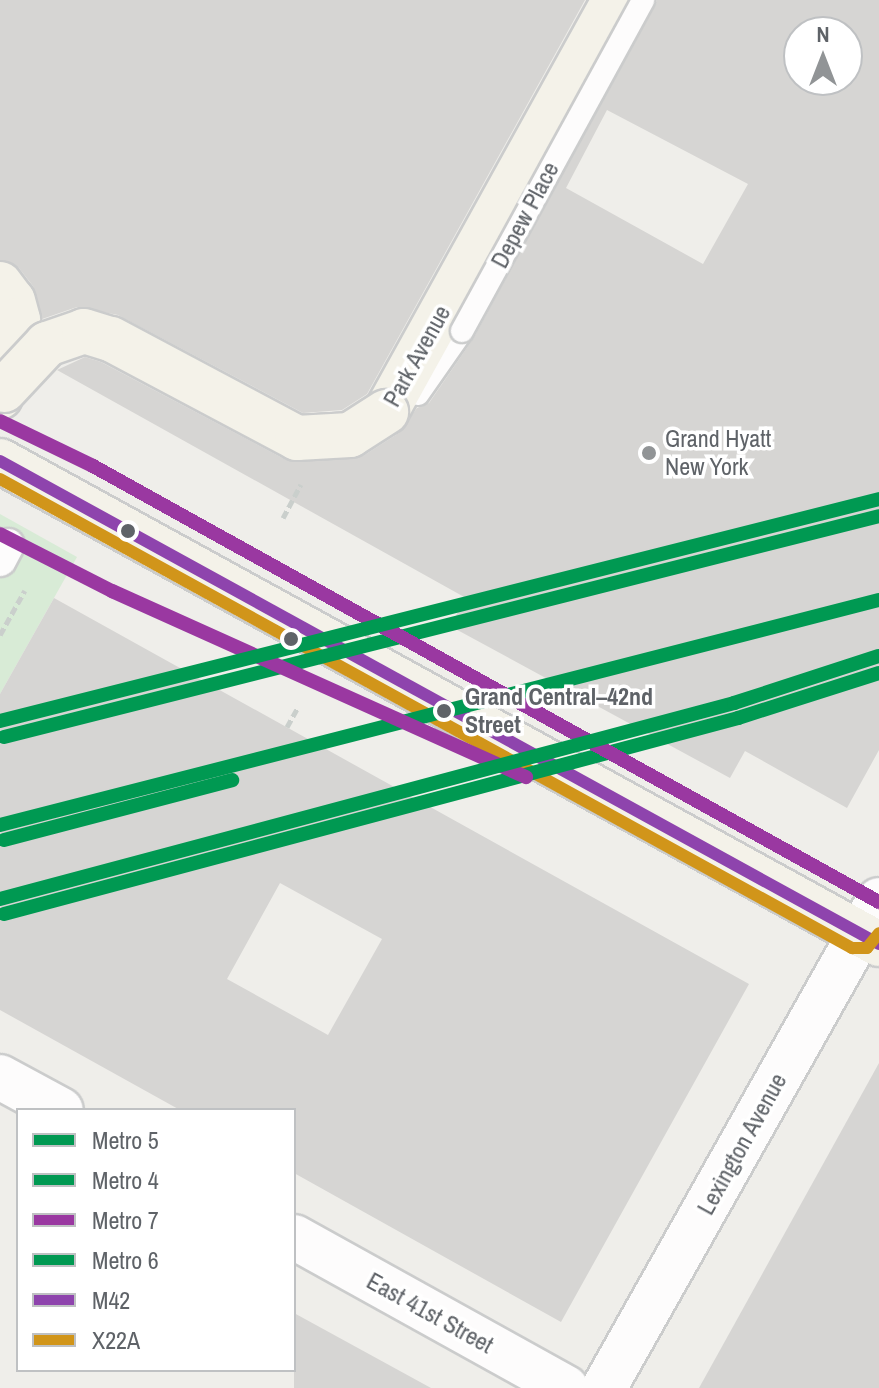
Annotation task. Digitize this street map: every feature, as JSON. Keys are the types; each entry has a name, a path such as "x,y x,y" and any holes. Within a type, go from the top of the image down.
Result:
{"main road":[{"name":"Park Avenue","path":"2,394 47,344 84,331 111,339 297,438 350,435 386,412 614,0"},
{"name":"Park Avenue","path":"0,284 13,301 18,320 2,394"},
{"path":"0,461 873,926"},
{"name":"Lexington Avenue","path":"604,1388 873,926"},
{"path":"0,1077 57,1108"},
{"name":"East 41st Street","path":"296,1238 566,1388"}],"lane":[{"name":"Depew Place","path":"386,412 416,397 462,331 643,0"}],"path":[{"path":"283,518 301,484"},
{"path":"0,635 27,587"},
{"path":"287,727 298,707"}],"green space":[{"path":"0,514 77,557 0,694"}],"building":[{"path":"0,0 585,0 367,394 342,410 303,413 118,315 77,307 42,319 33,286 19,268 0,260"},
{"name":"Grand Hyatt New York","path":"657,0 879,0 879,750 847,808 745,751 730,778 450,626 466,598 57,370 85,357 101,362 286,460 363,456 399,433 417,408 429,403 473,339","holes":["607,110 748,184 703,264 566,188"]},
{"path":"54,598 749,984 561,1322 296,1174 296,1108 176,1108 0,1010 0,694","holes":["280,883 382,939 328,1035 227,979"]},
{"path":"879,1063 879,1388 699,1388"},
{"path":"296,1314 431,1388 294,1388"}],"metro line":[{"name":"7","path":"0,421 93,466 879,902"},
{"name":"6","path":"0,721 879,499"},
{"name":"4","path":"4,737 879,516"},
{"name":"7","path":"0,534 112,591 526,777"},
{"name":"5","path":"0,825 879,600"},
{"name":"6","path":"0,899 734,703 879,656"},
{"name":"4","path":"4,914 738,718 879,673"},
{"name":"4","path":"4,840 232,780"}],"transit line":[{"name":"M42","path":"0,461 879,944"},
{"name":"X22A","path":"0,479 852,948 867,948 879,933"}],"place":[{"name":"Grand Hyatt New York","path":"649,453"},
{"name":"Grand Central–42nd Street","path":"444,711"}]}
